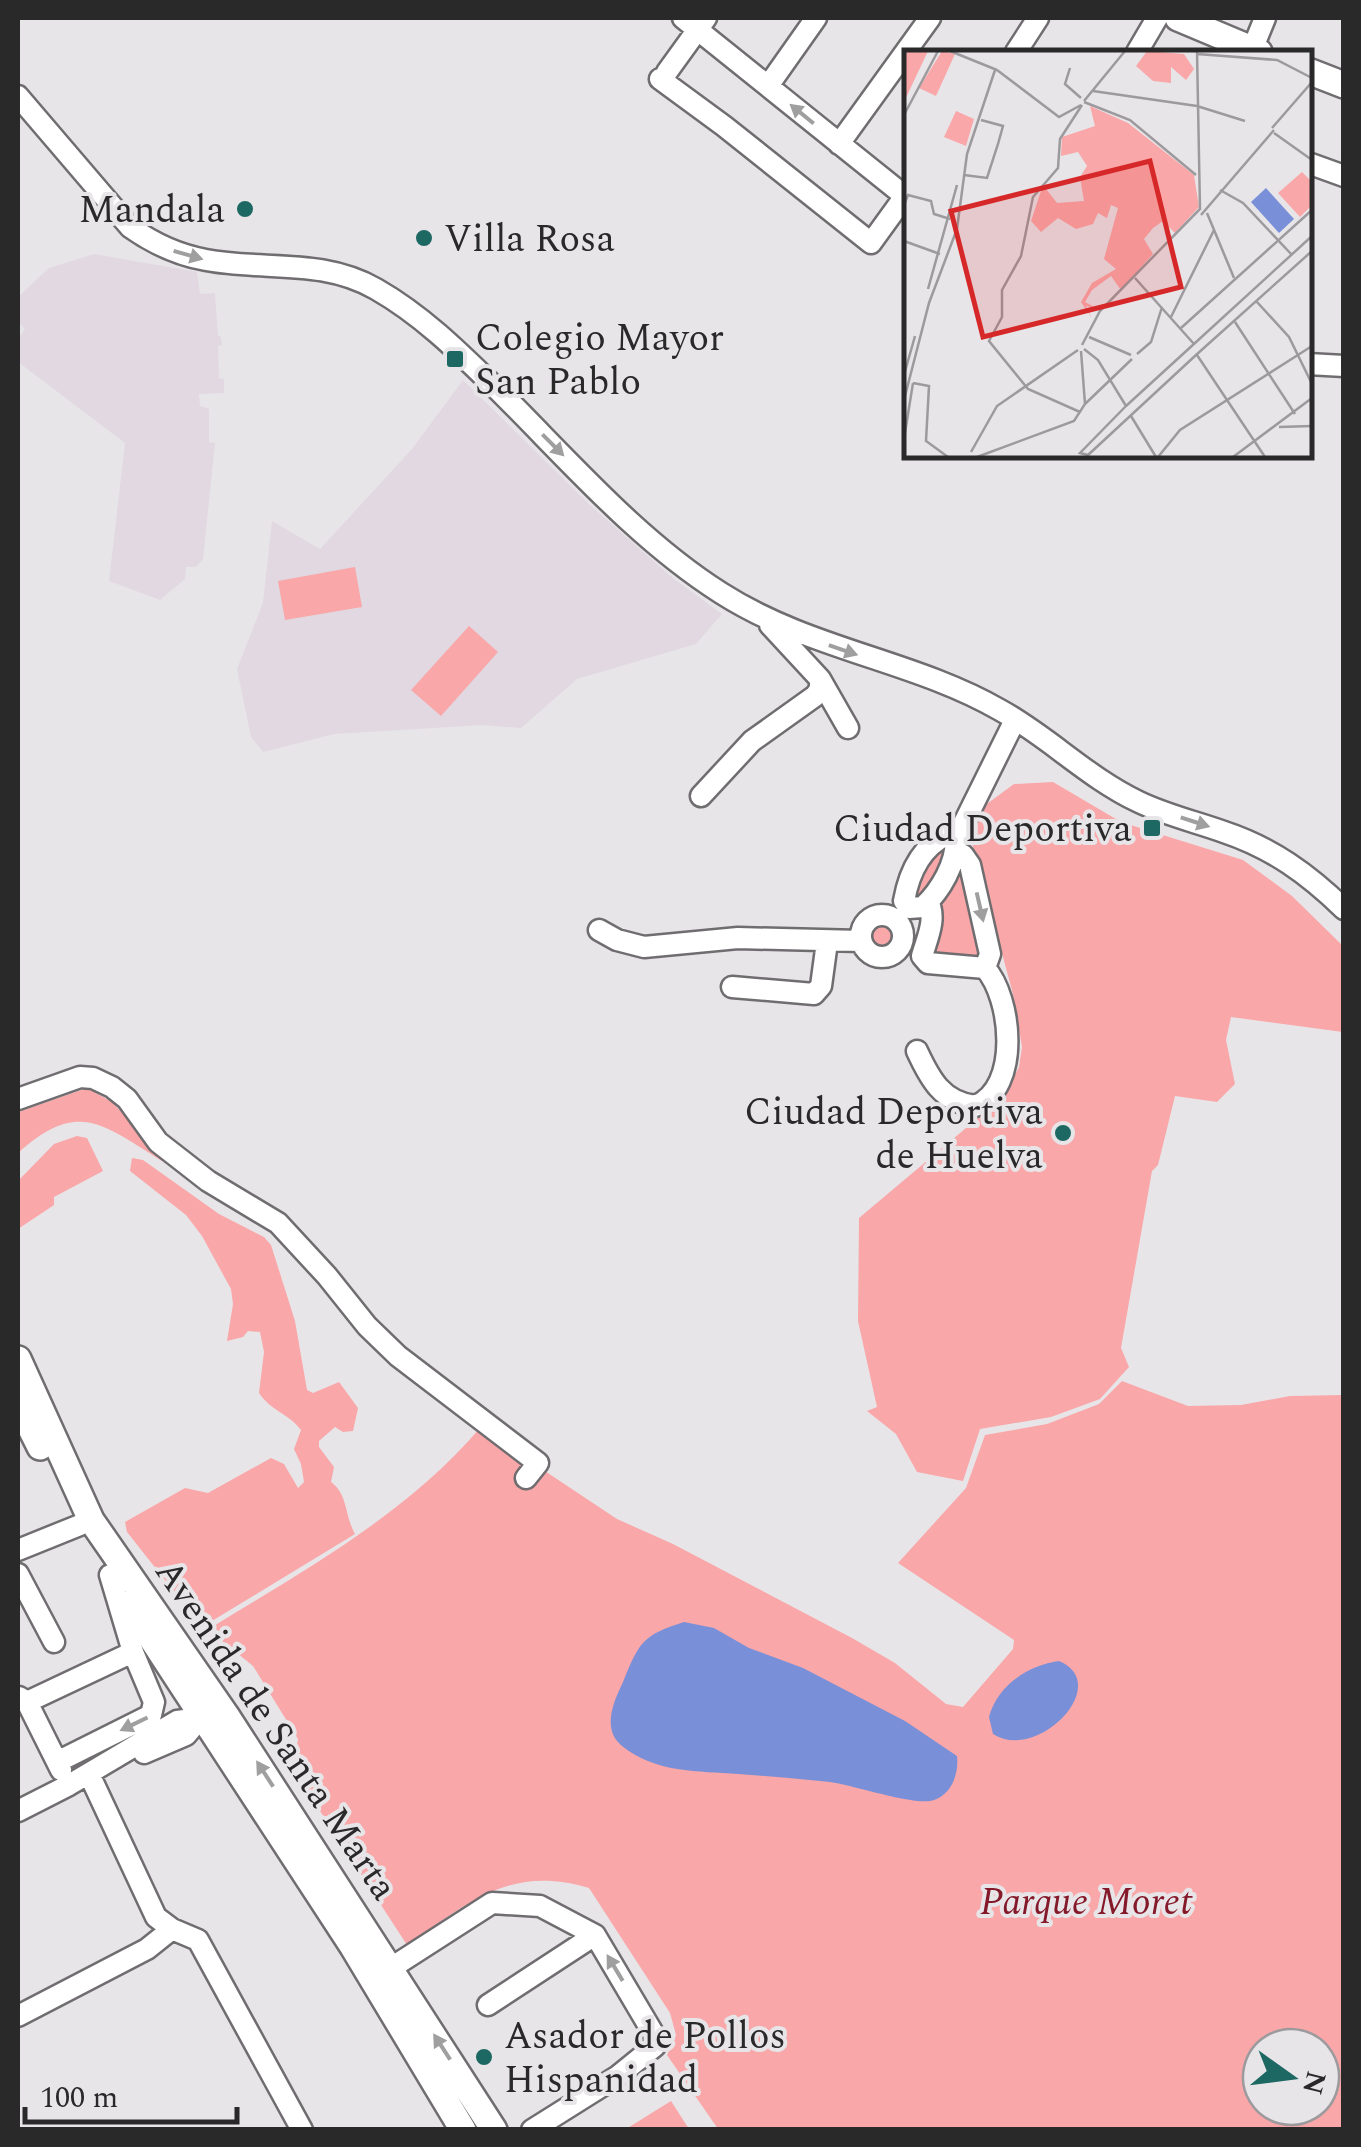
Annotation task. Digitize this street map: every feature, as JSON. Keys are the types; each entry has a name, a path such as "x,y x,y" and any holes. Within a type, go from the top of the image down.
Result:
{"main road":[{"path":"1178,18 1252,50"},
{"path":"1311,73 1344,85"},
{"name":"Avenida de Santa Marta","path":"18,1359 110,1575 353,1947 463,2130"},
{"name":"Avenida de Santa Marta","path":"18,1403 201,1717 391,1968 494,2130"}],"street":[{"path":"768,86 816,18"},
{"path":"907,50 930,18"},
{"path":"1017,50 1038,18"},
{"path":"1138,50 1157,18"},
{"path":"1257,50 1265,18"},
{"path":"904,194 695,22 664,76 871,244 904,199"},
{"path":"839,144 904,54"},
{"path":"18,96 130,228 154,244 208,261 306,266 341,274 373,287 422,319 670,557 722,594 813,640 934,680 999,709 1112,789 1144,805 1263,847 1298,867 1344,909"},
{"path":"1311,164 1344,176"},
{"path":"1311,364 1344,366"},
{"path":"762,616 820,679 848,728"},
{"path":"701,796 752,742 815,696 820,679"},
{"path":"917,1051 939,1089 958,1104 975,1106 994,1094 1003,1074 1006,1026 998,982 985,968 928,963 922,956 932,907 911,911 872,917 863,927 862,941 868,952 888,956 902,942 911,911 948,873 956,846 1015,720"},
{"path":"911,911 904,901 919,856 947,835 970,865 990,954 985,968"},
{"path":"599,930 644,947 738,938 862,941"},
{"path":"732,987 814,994 821,986 826,942"},
{"path":"18,1099 80,1077 112,1087 128,1100 158,1142 208,1180 278,1222 367,1326 398,1356 538,1463 526,1478"},
{"path":"18,1550 86,1523"},
{"path":"18,1574 54,1642"},
{"path":"57,1762 150,1715 154,1702 133,1652 110,1575"},
{"path":"69,1785 22,1699 133,1652"},
{"path":"69,1785 201,1717"},
{"path":"18,1811 201,1717"},
{"path":"90,1776 156,1916 172,1929 198,1940 302,2130"},
{"path":"391,1968 492,1904 540,1906 595,1935 656,2038 655,2046 634,2070 532,2130"},
{"path":"18,2016 147,1949 172,1929"},
{"path":"488,2005 595,1935"}],"shaded area":[{"path":"94,254 197,272 200,294 215,293 222,345 218,346 219,378 224,379 224,393 199,394 200,406 209,409 209,442 215,443 203,559 196,567 186,567 185,579 160,600 109,581 125,443 18,362 18,339 25,329 18,322 18,297 49,268"},
{"path":"463,380 590,505 674,579 722,614 696,644 577,679 521,728 482,725 334,734 263,752 251,737 237,669 263,603 272,521 320,549 412,449"}],"green space":[{"path":"355,567 362,607 285,620 278,581"},
{"path":"469,626 498,652 441,716 411,690"},
{"name":"Ciudad Deportiva de Huelva","path":"1053,782 1121,822 1243,860 1292,896 1343,946 1343,1032 1231,1017 1226,1040 1235,1084 1217,1102 1175,1096 1158,1165 1152,1171 1121,1348 1129,1367 1100,1399 1051,1417 980,1429 963,1481 917,1472 896,1434 867,1411 877,1407 858,1321 859,1218 1004,1096 1019,1067 1022,1047 1013,994 971,839 984,806 1014,784"},
{"path":"948,846 940,878 916,901 911,888 928,852"},
{"path":"960,865 983,950 975,964 932,953 940,900"},
{"path":"882,920 893,925 898,936 893,947 882,952 871,947 866,936 871,925"},
{"path":"87,1088 112,1102 166,1159 162,1161 106,1128 74,1122 57,1126 18,1153 18,1112"},
{"path":"77,1136 87,1138 103,1171 54,1197 54,1205 18,1229 18,1181 54,1144"},
{"path":"132,1158 143,1160 219,1214 264,1237 271,1245 295,1321 307,1390 313,1393 339,1382 358,1408 353,1431 343,1432 335,1427 319,1441 334,1467 331,1482 341,1493 355,1534 202,1627 127,1532 125,1522 185,1488 208,1493 271,1458 284,1464 298,1488 304,1482 294,1449 301,1430 259,1393 264,1352 260,1332 248,1331 243,1337 227,1341 233,1304 231,1289 202,1236 186,1215 130,1171"},
{"name":"Parque Moret","path":"1122,1381 1188,1406 1343,1395 1343,2129 718,2129 667,2055 676,2035 670,2013 589,1888 561,1882 513,1884 471,1902 407,1945 320,1811 294,1762 298,1739 253,1666 221,1640 216,1648 204,1632 385,1515 451,1460 480,1428 617,1519 852,1638 895,1663 946,1704 963,1707 1013,1649 1014,1640 898,1563 966,1488 985,1435 1047,1424 1099,1404"},
{"path":"671,2101 689,2129 626,2129"}],"water":[{"path":"684,1622 714,1628 905,1721 957,1756 950,1788 934,1800 914,1801 830,1782 677,1769 635,1755 612,1732 616,1698 644,1642 659,1631"},
{"path":"1059,1661 1074,1672 1078,1686 1074,1702 1063,1717 1030,1738 1011,1740 993,1734 989,1717 1006,1687 1025,1672"}],"place":[{"name":"Mandala","path":"245,209"},
{"name":"Villa Rosa","path":"424,238"},
{"name":"Colegio Mayor San Pablo","path":"455,359"},
{"name":"Ciudad Deportiva","path":"1152,828"},
{"name":"Ciudad Deportiva de Huelva","path":"1063,1133"},
{"name":"Asador de Pollos Hispanidad","path":"484,2057"}]}
